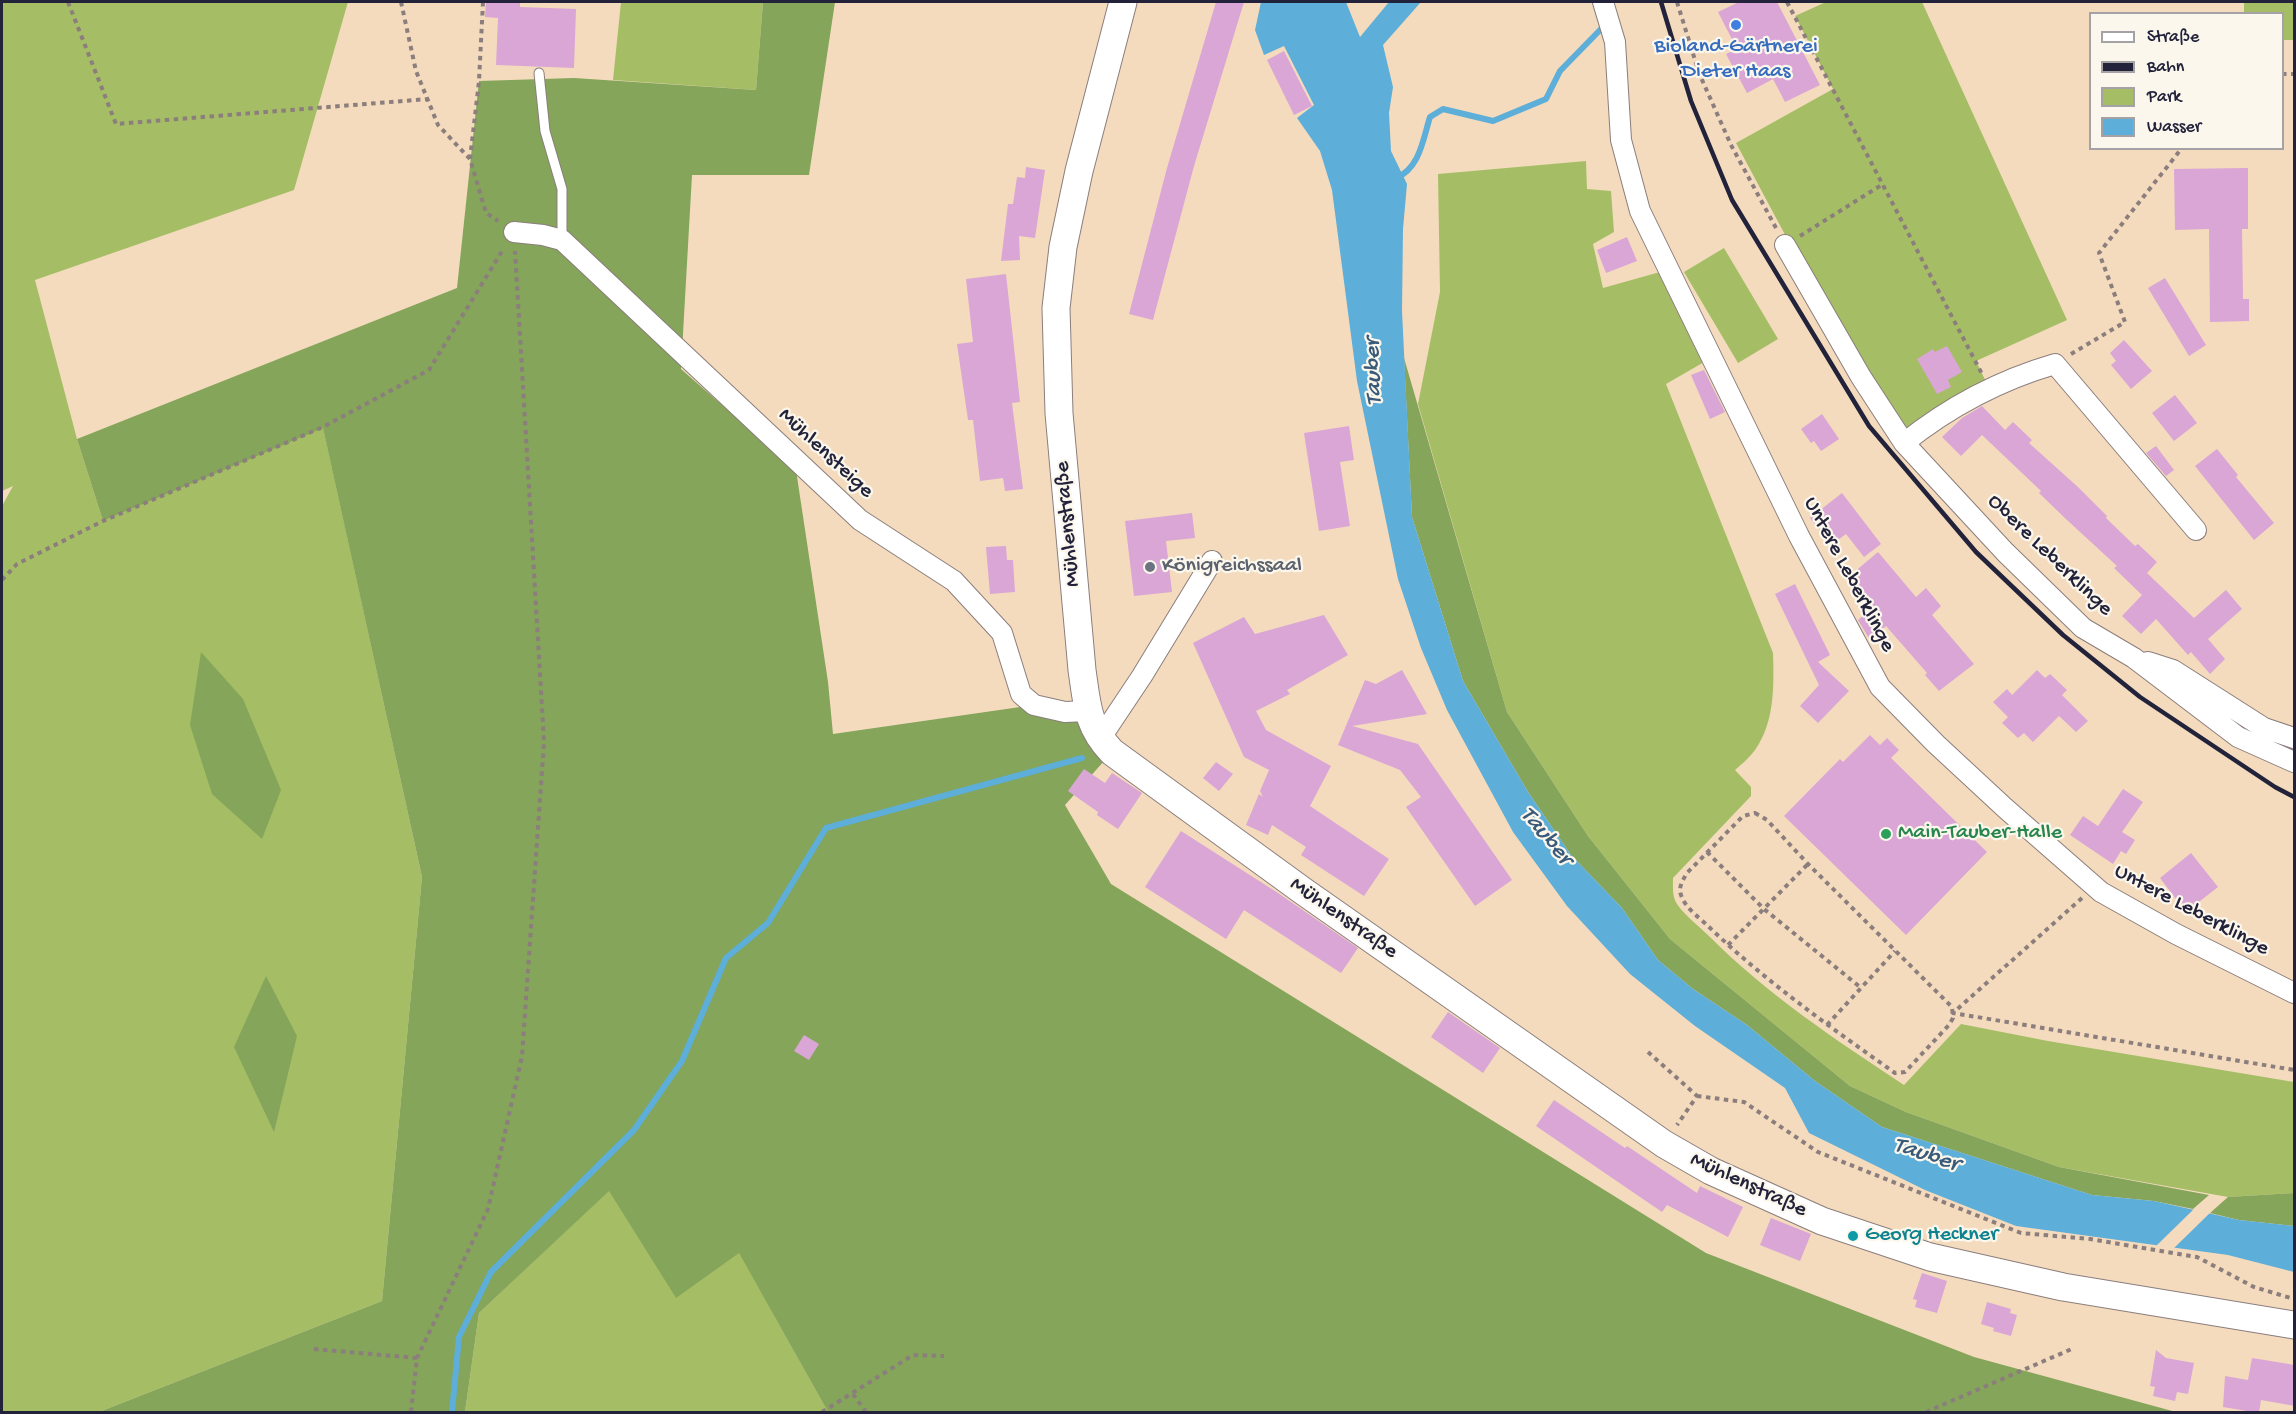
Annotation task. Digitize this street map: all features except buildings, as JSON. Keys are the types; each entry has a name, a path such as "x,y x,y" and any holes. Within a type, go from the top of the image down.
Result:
{"main road":[{"name":"Mühlenstraße","path":"1123,2 1077,182 1058,276 1056,308 1060,425 1087,711 1100,738 1112,752 1303,891 1664,1144 1711,1171 1822,1221 1930,1257 2063,1287 2295,1325"}],"street":[{"name":"Untere Leberklinge","path":"1605,7 1615,42 1621,140 1640,211 1794,526 1880,687 1936,744 2020,822 2095,887 2176,934 2295,993"},
{"path":"513,232 543,234 562,240"},
{"name":"Mühlensteige","path":"562,240 860,520 954,582 1002,633 1021,694 1034,705 1065,712 1087,711"},
{"name":"Obere Leberklinge","path":"1785,245 1861,377 1904,443 2006,552 2083,628 2134,658 2238,737 2295,762"},
{"path":"1904,443 1927,425 1989,388 2055,364 2196,530"},
{"path":"1100,738 1142,676 1212,561"},
{"path":"2134,658 2173,670 2264,728 2295,738"}],"lane":[{"path":"539,73 545,131 562,189 562,240"}],"path":[{"path":"68,2 116,124 428,99"},
{"path":"400,2 416,71 438,125 470,159"},
{"path":"483,2 479,81 470,159 486,213 513,232"},
{"path":"1677,2 1704,83 1731,145 1785,245 1883,184"},
{"path":"1787,2 1989,388"},
{"path":"2055,364 2125,322 2099,253 2180,150"},
{"path":"2,580 17,564 103,521 323,427 429,370 513,232"},
{"path":"411,1413 417,1358 488,1209 522,1056 544,742 513,232"},
{"path":"1953,1013 1947,1002 1767,820 1755,813 1743,816 1686,874 1681,884 1680,893 1684,903 1728,945 1827,1024 1895,1072 1905,1072 1916,1062 1949,1025 1953,1013 2095,887"},
{"path":"1707,852 1764,909 1860,987"},
{"path":"1728,945 1808,864"},
{"path":"1827,1024 1895,951"},
{"path":"1953,1013 2295,1070"},
{"path":"1648,1052 1697,1096 1744,1102 1818,1152 2021,1233 2090,1239 2197,1257 2254,1287 2295,1299"},
{"path":"1664,1144 1697,1096"},
{"path":"1926,1413 2074,1348"},
{"path":"314,1349 417,1358"},
{"path":"822,1413 913,1355 944,1356"},
{"path":"853,1394 866,1413"}],"green space":[{"path":"2,2 348,2 294,190 35,280 77,439 103,521 323,427 422,877 382,1301 99,1412 2,1412 2,506 13,486 2,491"},
{"path":"621,2 763,2 756,90 613,80"},
{"path":"763,2 835,2 809,175 692,175 681,369 796,470 828,682 833,734 1034,705 1087,711 1112,752 1065,805 1111,884 1706,1253 1974,1357 2176,1412 828,1412 739,1253 676,1298 609,1191 479,1313 465,1412 99,1412 382,1301 422,877 323,428 103,521 77,439 457,288 479,81 574,78 756,90"},
{"path":"1826,2 1922,2 2067,320 1976,361 1989,388 1904,443 1861,377 1736,143 1833,89 1795,16"},
{"path":"2244,2 2294,2 2294,40 2284,40 2284,12 2244,12"},
{"path":"1586,161 1587,189 1611,191 1614,232 1593,244 1603,288 1667,270 1711,358 1666,384 1773,653 1772,703 1766,728 1755,750 1735,770 1751,787 1751,796 1673,878 1677,904 1688,917 1755,978 1828,1034 1904,1085 1961,1024 2048,1041 2294,1082 2294,1193 2228,1197 2059,1167 1906,1112 1850,1086 1670,939 1588,836 1507,712 1418,404 1440,292 1438,174"},
{"path":"1724,248 1778,339 1738,363 1684,272"},
{"path":"1404,358 1507,712 1588,836 1670,939 1850,1086 1906,1112 2059,1167 2209,1195 2193,1209 2154,1201 2092,1195 1882,1127 1815,1081 1747,1025 1693,989 1658,960 1622,908 1571,855 1528,792 1463,681 1412,517"},
{"path":"201,652 243,699 281,790 262,839 212,794 190,725"},
{"path":"266,976 297,1036 274,1132 234,1047"},
{"path":"609,1190 676,1297 739,1252 828,1412 465,1412 479,1313"},
{"path":"2294,1193 2294,1226 2239,1220 2210,1213 2228,1197"}],"water":[{"name":"Tauber","path":"1261,2 1346,2 1360,37 1389,2 1421,2 1383,45 1393,87 1389,113 1391,151 1407,184 1403,229 1402,311 1412,517 1463,681 1528,792 1571,855 1622,908 1658,960 1693,989 1747,1025 1815,1081 1882,1127 2092,1195 2154,1201 2239,1220 2294,1226 2294,1272 2228,1255 2016,1226 1925,1190 1809,1133 1785,1088 1695,1026 1630,974 1567,906 1513,832 1447,710 1421,648 1398,579 1357,381 1332,190 1320,151 1297,118 1314,105 1284,46 1264,55 1255,30"}],"pier":[{"path":"2196,1207 2213,1210 2172,1250 2155,1247"}],"waterway":[{"path":"1396,178 1404,173 1415,160 1430,117 1443,109 1493,121 1546,99 1560,71 1601,29"},
{"path":"452,1412 459,1337 491,1272 634,1130 682,1061 726,958 768,923 826,828 1082,758"}],"railway":[{"path":"1661,2 1691,101 1732,200 1869,426 1976,552 2063,635 2140,697 2275,787 2294,797"}],"place":[{"name":"Bioland-Gärtnerei Dieter Haas","path":"1736,25"},
{"name":"Königreichssaal","path":"1150,567"},
{"name":"Main-Tauber-Halle","path":"1886,834"},
{"name":"Georg Heckner","path":"1853,1236"}]}
